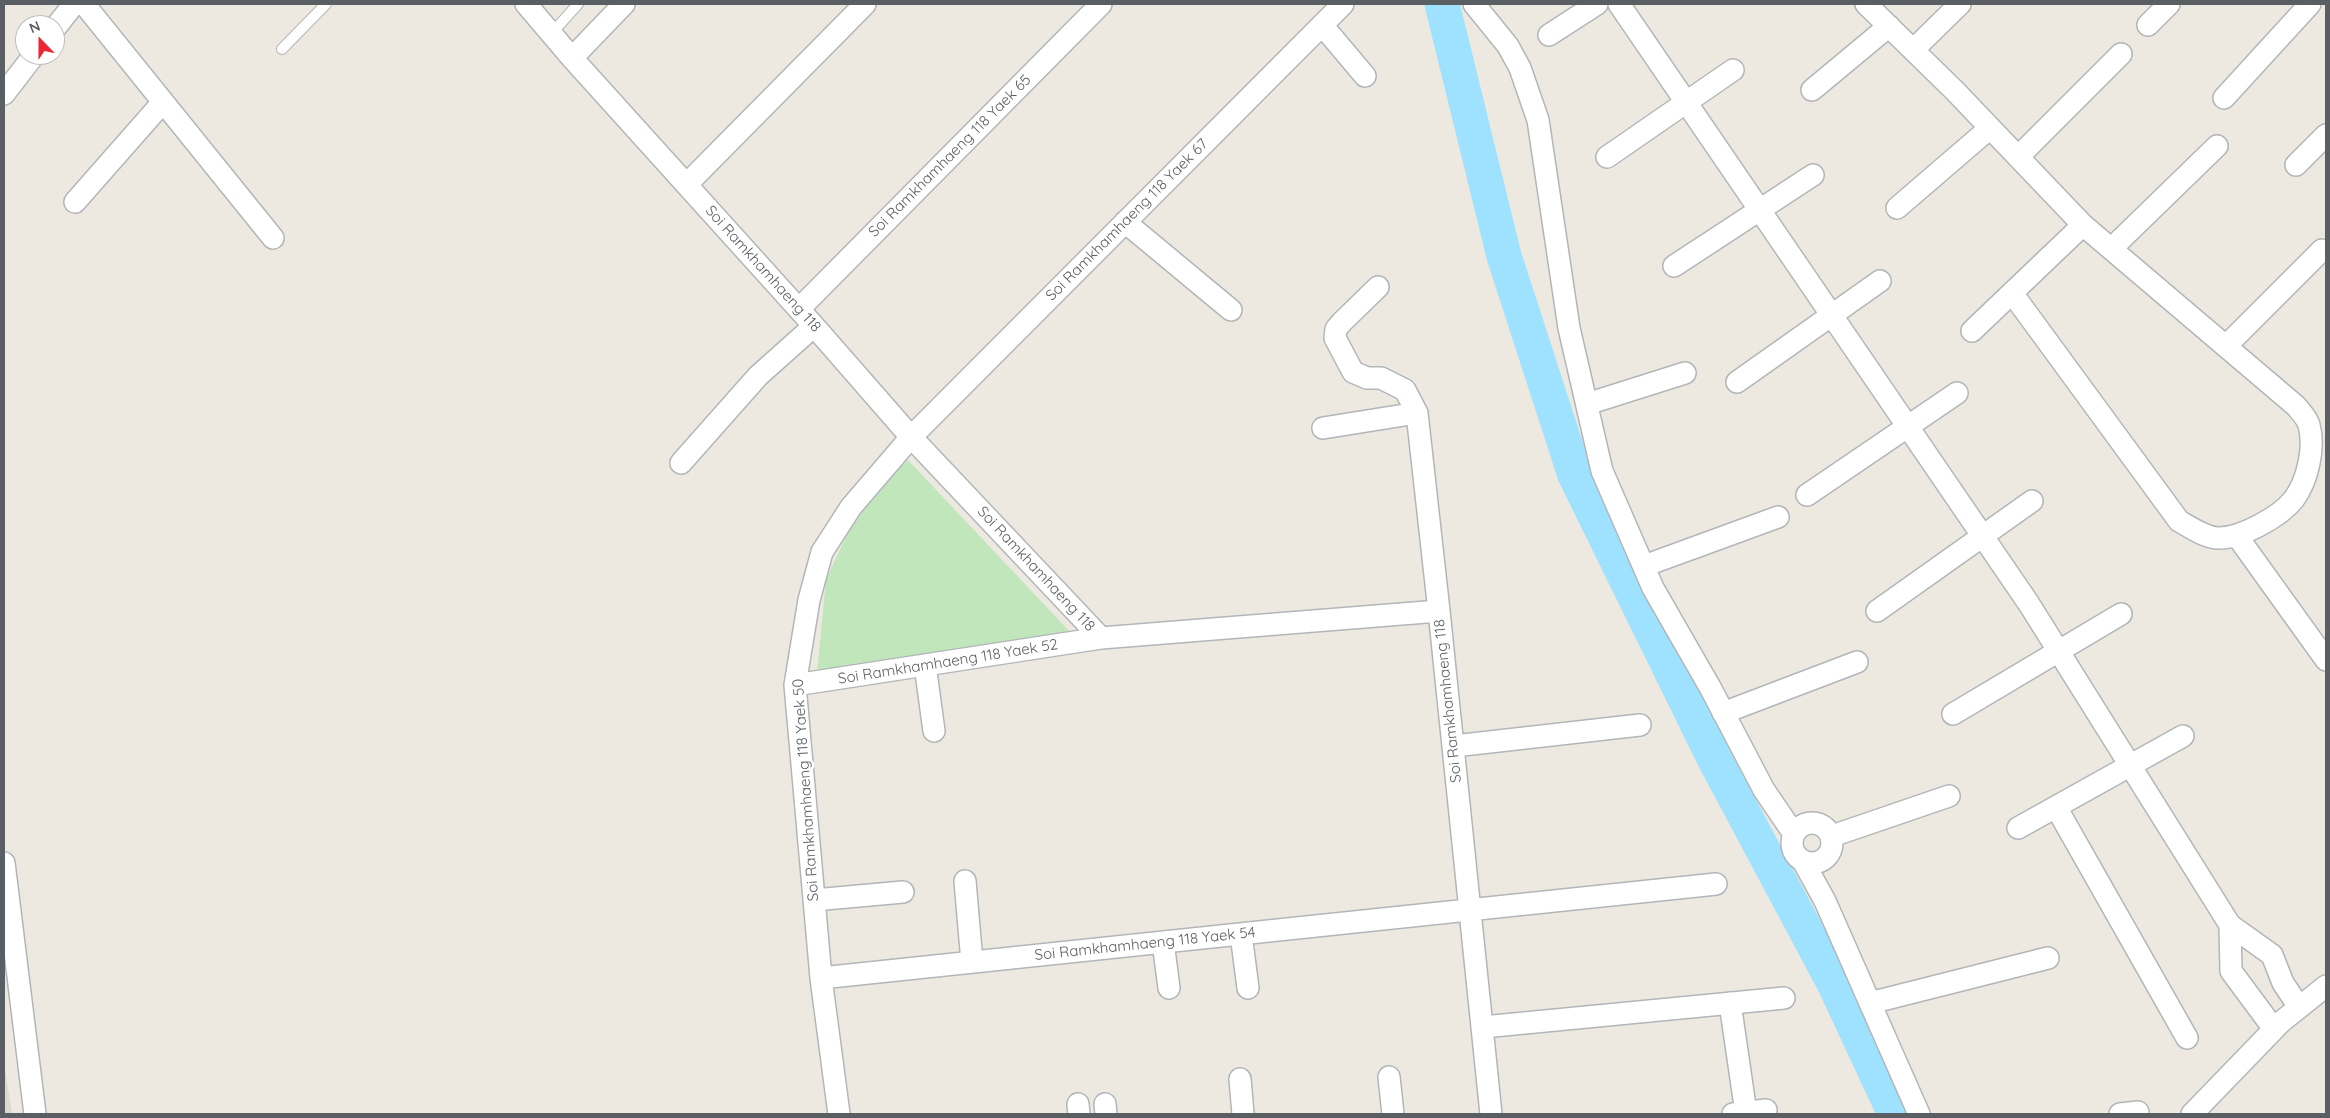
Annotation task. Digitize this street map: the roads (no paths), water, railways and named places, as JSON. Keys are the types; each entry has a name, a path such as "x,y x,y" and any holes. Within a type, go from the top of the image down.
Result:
{"street":[{"path":"65,15 74,4"},
{"path":"84,4 273,238"},
{"name":"Soi Ramkhamhaeng 118","path":"526,4 572,58 799,309 911,437 1101,638 1439,611 1491,1114"},
{"path":"572,58 624,4"},
{"path":"687,184 865,4"},
{"name":"Soi Ramkhamhaeng 118 Yaek 65","path":"799,309 1101,4"},
{"name":"Soi Ramkhamhaeng 118 Yaek 67","path":"911,437 1343,4"},
{"path":"1474,4 1508,46 1529,89 1538,120 1569,328 1602,471 1653,588 1764,790 1794,834"},
{"path":"1549,35 1597,4"},
{"path":"1619,4 1982,536 2058,651 2230,925 2272,955 2283,983 2299,1007"},
{"path":"1866,4 1990,128 2083,225 2296,406 2309,423 2311,449 2308,470 2294,499 2268,521 2237,536 2216,538 2178,521 2012,293"},
{"path":"1913,50 1960,4"},
{"path":"2148,25 2170,4"},
{"path":"2224,98 2310,4"},
{"path":"1322,25 1365,76"},
{"path":"1812,90 1889,26"},
{"path":"2018,157 2121,54"},
{"path":"4,94 26,65"},
{"path":"1607,157 1733,70"},
{"path":"74,202 163,102"},
{"path":"1897,208 1990,128"},
{"path":"2296,165 2326,135"},
{"path":"2112,249 2216,146"},
{"path":"1674,266 1813,176"},
{"path":"1125,222 1231,310"},
{"path":"1972,331 2083,225"},
{"path":"2226,346 2322,250"},
{"path":"1737,382 1880,281"},
{"path":"1378,287 1336,329 1335,338 1353,372 1366,378 1381,378 1405,390 1417,413 1439,611"},
{"path":"681,463 758,376 814,326"},
{"path":"1587,404 1685,373"},
{"path":"1807,495 1957,393"},
{"path":"1323,428 1417,413"},
{"path":"2311,449 2326,435"},
{"name":"Soi Ramkhamhaeng 118 Yaek 50","path":"839,1114 821,978 795,685 808,600 822,552 851,507 911,437"},
{"path":"1877,611 2032,502"},
{"path":"1644,566 1778,517"},
{"path":"2237,536 2326,660"},
{"path":"1953,714 2121,614"},
{"name":"Soi Ramkhamhaeng 118 Yaek 52","path":"795,685 1101,638"},
{"path":"1723,713 1857,662"},
{"path":"925,665 934,731"},
{"path":"1454,746 1640,725"},
{"path":"2018,828 2183,736"},
{"path":"1832,836 1950,796"},
{"path":"2056,807 2187,1038"},
{"path":"1803,862 1819,862 1831,852 1832,836 1822,825 1806,824 1794,834 1792,844 1795,854 1803,862 1825,901 1919,1114"},
{"path":"4,863 34,1114"},
{"path":"965,881 972,962"},
{"name":"Soi Ramkhamhaeng 118 Yaek 54","path":"821,978 1716,884"},
{"path":"814,900 903,892"},
{"path":"2230,925 2231,971 2274,1029"},
{"path":"1241,934 1248,988"},
{"path":"1162,942 1169,988"},
{"path":"1870,1003 2048,958"},
{"path":"2192,1114 2274,1029 2326,986"},
{"path":"1483,1027 1784,998"},
{"path":"1730,1003 1749,1112"},
{"path":"1389,1077 1393,1114"},
{"path":"1240,1079 1243,1114"}],"lane":[{"path":"282,49 326,4"},
{"path":"552,33 578,4"}],"waterway":[{"path":"1442,4 1504,256 1575,475 1715,760 1835,985 1895,1114"}]}
